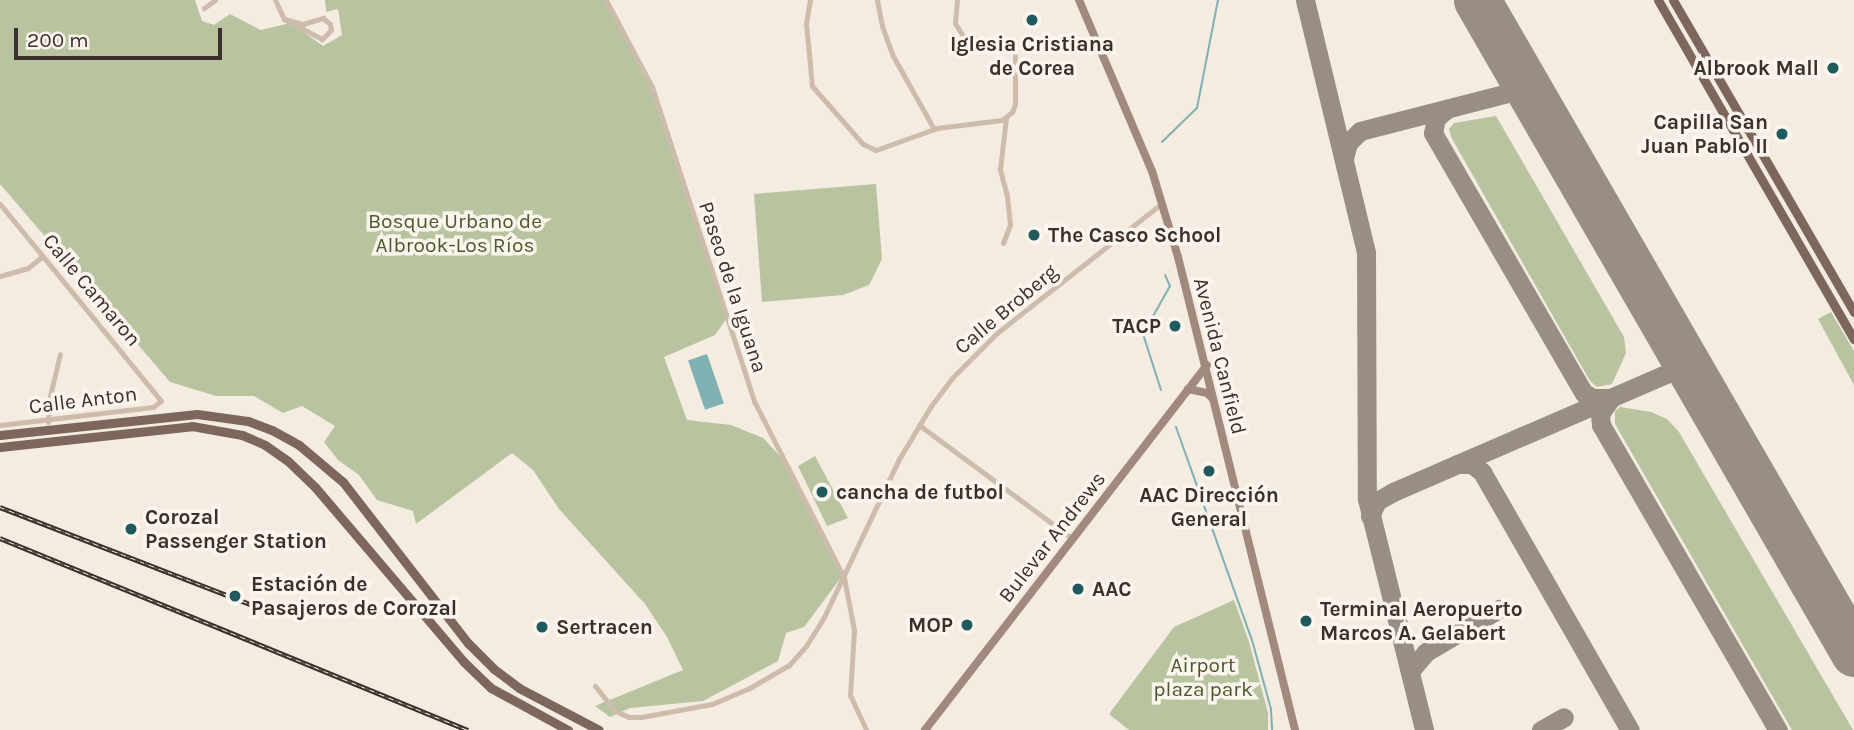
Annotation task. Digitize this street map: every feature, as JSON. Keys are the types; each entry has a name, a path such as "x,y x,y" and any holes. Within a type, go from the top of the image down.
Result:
{"main road":[{"name":"Avenida Canfield","path":"1079,0 1141,145 1162,203 1206,365 1295,730"},
{"path":"1658,0 1854,340"},
{"path":"1673,0 1854,312"},
{"name":"Bulevar Andrews","path":"925,730 1206,365"},
{"path":"1188,389 1207,393 1213,399"},
{"path":"0,435 197,414 248,421 272,430 299,445 344,482 468,643 494,670 519,688 599,730"},
{"path":"0,447 192,426 242,435 265,445 288,461 315,487 464,662 491,688 568,730"}],"street":[{"path":"204,8 215,0"},
{"path":"275,0 278,12 284,19 320,39 330,34 330,24 325,19 303,24 284,19"},
{"name":"Paseo de la Iguana","path":"606,0 652,87 754,401 844,578 854,630 850,695 866,730"},
{"path":"810,0 806,16 812,86 863,144 879,149 934,128 1006,118"},
{"path":"877,0 890,50 934,128"},
{"path":"957,0 955,23 960,33 971,40 1006,44 1015,52 1015,104 1006,118 1000,169 1007,196 1010,225 1003,243"},
{"name":"Calle Broberg","path":"595,686 611,708 629,717 698,708 748,689 789,664 806,646 844,578 919,425 952,378 982,346 1162,203"},
{"name":"Calle Camaron","path":"0,204 160,396"},
{"path":"0,276 28,268 43,256"},
{"path":"48,422 49,400 60,354"},
{"name":"Calle Anton","path":"0,425 48,422 153,407 161,401 160,396"},
{"path":"919,425 1073,538"}],"green space":[{"name":"Bosque Urbano de Albrook-Los Ríos","path":"0,0 195,0 202,21 214,25 230,14 261,30 291,23 323,46 342,35 338,9 326,12 325,0 606,0 651,84 727,318 715,335 664,357 687,420 731,425 763,438 779,455 843,575 804,627 786,633 778,661 703,701 630,708 610,717 595,706 683,670 667,637 645,604 559,509 533,470 512,453 416,524 413,511 377,500 359,475 338,460 324,442 335,426 302,406 283,413 254,396 216,396 170,382 0,184"},
{"path":"1496,116 1624,337 1626,353 1612,384 1597,387 1590,381 1451,137 1449,129 1454,123"},
{"path":"876,184 882,259 869,285 843,295 762,302 754,194"},
{"path":"1831,312 1854,351 1854,385 1818,319"},
{"path":"1620,407 1651,412 1667,419 1679,432 1853,730 1792,730 1615,424 1615,411"},
{"name":"cancha de futbol","path":"815,456 848,518 827,526 798,466"},
{"name":"Airport plaza park","path":"1234,600 1249,642 1268,713 1268,730 1129,730 1109,714 1174,627"}],"water":[{"path":"707,354 724,403 705,410 688,361"}],"waterway":[{"path":"1162,142 1197,108 1218,0"},
{"path":"1161,390 1143,334 1170,286 1165,275"},
{"path":"1176,427 1252,640 1271,709 1272,730"}],"taxiway":[{"path":"1305,0 1366,253 1367,499 1424,730"},
{"path":"1344,158 1348,143 1360,131 1527,88"},
{"path":"1447,109 1436,118 1433,133 1584,393 1593,398 1611,398"},
{"path":"1370,516 1377,501 1393,492 1687,365"},
{"path":"1611,398 1600,414 1601,425 1778,730"},
{"path":"1457,464 1472,464 1482,472 1630,730"},
{"path":"1411,670 1426,652 1499,609"},
{"path":"1541,730 1564,717"}],"runway":[{"path":"1477,0 1854,653"}],"railway":[{"path":"0,507 258,607"},
{"path":"0,538 468,730"}],"place":[{"name":"Iglesia Cristiana de Corea","path":"1032,20"},
{"name":"Albrook Mall","path":"1833,68"},
{"name":"Capilla San Juan Pablo II","path":"1782,134"},
{"name":"The Casco School","path":"1034,235"},
{"name":"TACP","path":"1175,326"},
{"name":"AAC Dirección General","path":"1209,471"},
{"name":"cancha de futbol","path":"822,492"},
{"name":"Corozal Passenger Station","path":"131,529"},
{"name":"AAC","path":"1078,589"},
{"name":"Estación de Pasajeros de Corozal","path":"235,596"},
{"name":"Terminal Aeropuerto Marcos A. Gelabert","path":"1306,621"},
{"name":"MOP","path":"967,625"},
{"name":"Sertracen","path":"542,627"}]}
